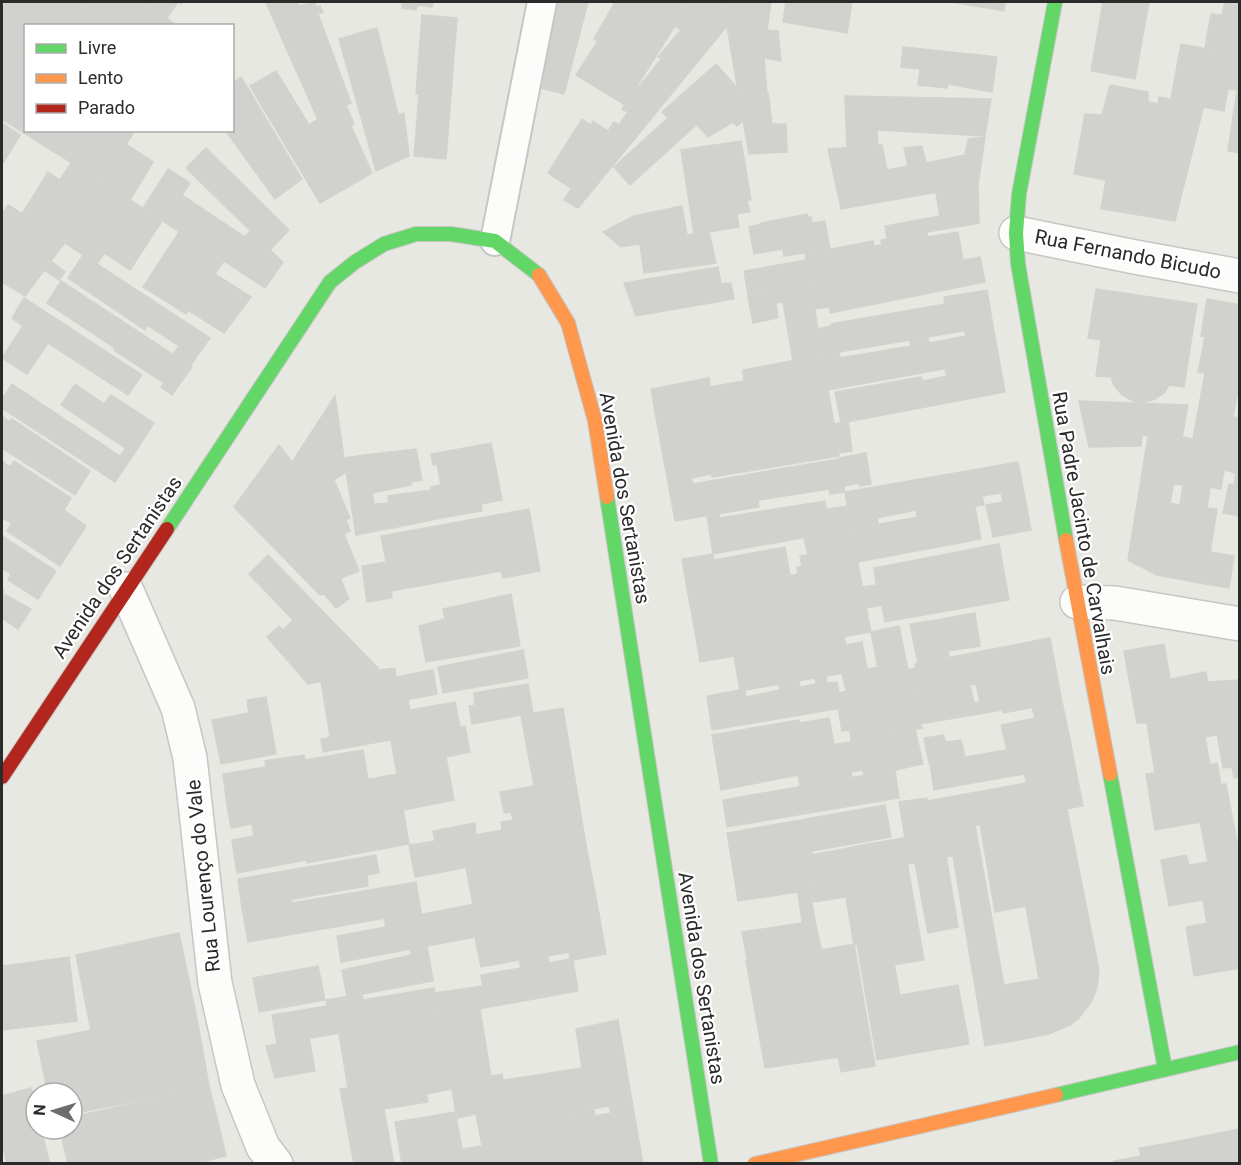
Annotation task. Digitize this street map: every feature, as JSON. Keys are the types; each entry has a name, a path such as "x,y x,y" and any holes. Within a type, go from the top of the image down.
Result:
{"street":[{"name":"Rua Padre Jacinto de Carvalhais","path":"1055,2 1019,194 1016,232 1018,264 1045,427 1165,1069"},
{"name":"Rua Fernando Bicudo","path":"1016,232 1239,276"},
{"name":"Avenida dos Sertanistas","path":"2,777 330,282 355,262 384,244 416,234 451,234 495,241 537,272 568,323 595,421 711,1164"},
{"name":"Rua Lourenço do Vale","path":"126,589 178,708 190,758 215,983 238,1085 263,1147 276,1164"},
{"path":"1077,602 1115,603 1239,624"},
{"path":"755,1164 1239,1052"}],"lane":[{"path":"495,241 542,2"}],"building":[{"path":"6,2 79,2 112,21 110,24 24,24 24,51 2,37 2,8"},
{"path":"79,2 142,2 175,24 115,24"},
{"path":"142,2 178,2 167,18"},
{"path":"266,2 297,2 299,6 314,2 323,12 279,32"},
{"path":"402,2 433,2 432,7 417,5 416,10 402,8"},
{"path":"559,2 588,2 564,94 537,87"},
{"path":"615,2 690,2 625,105 576,75 598,41 594,39"},
{"path":"690,2 723,2 727,26 578,208 564,200 614,122 619,125 628,112 622,109 636,86 638,88 662,58 658,57 681,30 675,26"},
{"path":"723,2 771,2 767,31 727,26"},
{"path":"786,2 852,2 847,33 783,22"},
{"path":"951,2 1005,2 1004,11"},
{"path":"1103,2 1149,2 1135,79 1091,71"},
{"path":"1225,2 1240,3 1240,54 1205,48 1211,14 1222,15"},
{"path":"318,14 351,103 346,105 354,124 351,126 372,173 348,187 279,32"},
{"path":"422,15 457,18 446,159 414,156"},
{"path":"727,26 778,31 781,61 764,58 767,93 738,92"},
{"path":"377,28 398,114 404,113 409,156 376,171 339,39"},
{"path":"2,37 24,51 24,132 44,132 38,142 2,119"},
{"path":"1181,44 1212,50 1204,105 1171,99"},
{"path":"903,47 997,57 992,92 948,84 947,88 918,85 920,69 901,67"},
{"path":"1212,50 1240,54 1240,153 1228,151 1237,90 1228,89 1224,111 1203,107"},
{"path":"716,64 737,88 630,185 614,167 668,118 662,112"},
{"path":"276,71 309,125 318,119 348,187 320,203 250,86"},
{"path":"241,77 302,179 275,199 226,132 234,132 234,82"},
{"path":"1110,85 1148,92 1148,102 1158,104 1159,97 1204,105 1175,221 1101,209 1106,180 1074,174 1085,114 1102,115"},
{"path":"737,88 743,121 737,126 733,122 708,137 697,125"},
{"path":"738,92 768,93 772,124 786,124 787,152 749,154"},
{"path":"845,96 991,99 985,136 877,130 878,145 847,147"},
{"path":"582,119 591,125 593,121 608,131 572,189 548,173"},
{"path":"2,123 20,135 2,165"},
{"path":"44,132 134,132 103,182 38,142"},
{"path":"985,137 978,185 841,209 828,149 882,145 887,170 908,166 904,148 922,146 926,163 965,155 968,139"},
{"path":"741,141 751,200 747,200 750,212 737,214 739,227 709,232 716,263 644,273 640,244 621,247 603,232 634,216 682,206 687,235 694,234 681,150"},
{"path":"126,144 153,162 130,200 103,182"},
{"path":"206,148 289,230 270,250 186,168"},
{"path":"71,163 103,182 66,241 22,214 48,172 60,180"},
{"path":"168,169 190,183 182,195 245,237 250,231 283,262 265,288 143,208"},
{"path":"103,182 162,221 130,270 104,253 97,264 65,243"},
{"path":"978,185 979,223 887,239 885,226 940,216 936,193"},
{"path":"8,205 66,241 25,296 2,282 2,215"},
{"path":"807,214 808,218 811,217 812,223 825,221 830,249 784,256 783,249 766,252 761,223"},
{"path":"761,224 766,252 754,254 749,227"},
{"path":"179,232 224,261 215,274 251,297 224,333 188,310 186,314 143,287"},
{"path":"927,232 927,237 958,232 963,260 811,286 805,254 873,241 874,246 882,245 881,240"},
{"path":"83,255 161,306 145,330 68,278"},
{"path":"980,257 985,282 830,313 830,307 815,309 811,286"},
{"path":"806,260 811,286 748,296 744,271"},
{"path":"51,261 65,272 59,280 44,270"},
{"path":"718,267 721,284 731,283 734,299 636,316 624,283"},
{"path":"61,281 192,367 172,395 161,387 164,383 47,303"},
{"path":"811,286 822,355 793,361 783,302 776,303 778,318 753,323 748,297"},
{"path":"1096,289 1197,304 1184,387 1169,385 1165,392 1155,399 1135,402 1122,395 1111,377 1096,376 1101,340 1088,338"},
{"path":"987,290 993,326 822,355 818,329 831,326 831,324 945,304 944,297"},
{"path":"24,298 142,375 128,395 48,343 27,374 2,358 23,326 12,318"},
{"path":"1207,299 1240,305 1240,379 1228,445 1193,439 1205,373 1198,372 1205,337 1201,336"},
{"path":"161,306 210,338 190,366 173,354 179,346 149,326"},
{"path":"993,326 999,359 828,390 822,355 839,353 840,358 911,346 910,341 928,338 929,343 966,336 965,331"},
{"path":"822,355 834,424 663,456 651,389 709,378 710,387 744,381 743,370"},
{"path":"999,359 1005,392 841,423 835,392 921,377 923,381 947,376 945,369"},
{"path":"12,384 120,456 125,449 134,454 115,482 2,408 2,399"},
{"path":"75,384 104,404 111,395 154,423 134,454 61,405"},
{"path":"335,396 346,472 334,480 350,518 346,520 350,531 344,534 359,571 341,578 292,462"},
{"path":"1079,401 1188,405 1157,575 1128,560 1148,436 1142,435 1141,446 1089,447"},
{"path":"2,416 10,422 12,419 90,471 75,495 2,448"},
{"path":"1233,417 1240,418 1240,447 1228,445"},
{"path":"848,421 852,451 838,453 834,424"},
{"path":"834,424 839,456 712,477 712,474 691,478 693,484 669,488 663,456"},
{"path":"1182,437 1228,445 1221,489 1210,487 1207,508 1217,509 1205,584 1157,575 1170,503 1180,505 1183,485 1174,484"},
{"path":"491,443 502,500 481,504 482,511 447,517 437,464 433,465 431,454"},
{"path":"279,445 292,462 349,599 336,608 324,594 320,595 234,507"},
{"path":"1228,445 1240,447 1240,516 1223,513 1229,484 1234,485 1236,473 1224,470"},
{"path":"416,449 422,480 411,482 411,485 372,493 365,455"},
{"path":"866,453 871,484 860,486 859,483 844,486 839,458"},
{"path":"365,455 374,504 389,503 392,528 356,535 344,458"},
{"path":"839,459 845,492 830,494 829,489 758,500 759,507 675,521 669,488"},
{"path":"2,461 10,467 14,461 71,498 64,510 86,526 60,566 7,531 12,523 2,518"},
{"path":"1018,462 1025,498 1003,502 1001,493 982,496 984,505 917,517 916,510 877,518 878,524 851,529 845,492"},
{"path":"441,485 447,517 392,528 388,496 431,490 431,487"},
{"path":"1025,498 1031,530 993,537 986,505"},
{"path":"825,501 826,509 848,506 851,529 713,554 707,516 719,513 720,518"},
{"path":"975,507 981,539 858,562 851,529"},
{"path":"529,509 534,537 386,562 381,536"},
{"path":"851,529 858,563 798,574 797,567 802,566 800,556 808,555 804,538"},
{"path":"2,536 56,571 38,599 8,580 11,574 2,568"},
{"path":"534,537 540,571 503,578 501,571 391,591 392,598 367,602 362,566"},
{"path":"999,544 1004,572 864,597 862,587 876,585 874,568"},
{"path":"785,547 790,576 688,594 682,559 713,554 714,560"},
{"path":"1211,552 1234,556 1229,588 1205,584"},
{"path":"268,555 379,671 308,684 267,637 279,626 283,630 293,620 249,574"},
{"path":"858,563 864,597 694,626 688,594"},
{"path":"1004,572 1009,600 885,622 882,605 866,608 864,597"},
{"path":"2,593 31,609 18,629 2,618"},
{"path":"511,594 520,646 426,662 419,626 445,619 443,609"},
{"path":"864,597 871,632 700,662 694,626"},
{"path":"975,613 980,646 948,651 942,619"},
{"path":"942,619 949,657 918,664 910,624"},
{"path":"899,626 908,670 916,668 920,694 884,701 871,632"},
{"path":"844,637 846,645 862,642 867,669 740,691 734,656"},
{"path":"1050,638 1056,670 920,694 915,664"},
{"path":"1164,644 1195,823 1155,830 1146,774 1155,773 1147,723 1137,723 1124,651"},
{"path":"523,650 528,678 443,693 438,667"},
{"path":"878,667 884,701 712,730 707,696 745,689 746,697 780,690 779,684 799,680 800,687 816,684 815,678 826,676 827,683 837,682 839,693 846,691 842,673"},
{"path":"395,668 396,677 433,670 437,694 385,704 380,670"},
{"path":"380,670 391,740 323,752 321,739 330,737 321,681"},
{"path":"1056,670 1062,702 1003,713 1002,710 920,724 922,728 889,735 884,701 970,685 974,703 980,702 976,684"},
{"path":"1206,672 1217,735 1205,737 1210,765 1217,763 1221,784 1226,784 1232,816 1195,823 1170,679"},
{"path":"1240,680 1240,777 1234,778 1232,767 1223,768 1208,682"},
{"path":"528,684 533,713 472,724 469,706 475,705 474,693"},
{"path":"266,697 276,754 221,764 212,720 249,713 247,700"},
{"path":"408,700 410,710 455,702 460,727 391,739 385,704"},
{"path":"884,701 889,735 851,741 850,730 842,731 838,708"},
{"path":"1062,702 1070,739 1007,750 1001,725 1035,718 1032,707"},
{"path":"563,708 575,779 534,786 521,715"},
{"path":"829,718 834,745 717,765 712,735 799,720 800,723"},
{"path":"465,726 470,752 446,757 454,800 403,810 391,739"},
{"path":"915,729 923,764 895,770 889,735"},
{"path":"889,735 895,770 864,775 863,770 851,772 852,777 800,786 798,775 721,790 717,765"},
{"path":"943,735 946,742 961,740 965,757 929,763 924,738"},
{"path":"1070,739 1076,771 1026,780 1024,774 934,790 930,763"},
{"path":"363,750 368,779 227,805 223,774 266,767 265,761 304,755 305,760"},
{"path":"895,770 899,798 727,827 723,800"},
{"path":"1076,771 1083,806 905,838 899,802 927,798 927,801 1026,783 1026,780"},
{"path":"397,774 403,808 254,836 252,824 231,828 227,805"},
{"path":"575,779 586,845 415,877 409,845 435,841 433,831 475,823 476,835 502,830 501,822 513,820 511,812 504,813 500,792"},
{"path":"885,805 891,837 812,851 812,854 733,869 727,833"},
{"path":"403,808 409,844 237,873 232,840"},
{"path":"1067,809 1099,970 1097,988 1091,1002 1079,1018 1070,1025 1049,1034 1010,819"},
{"path":"1232,816 1240,859 1240,893 1169,906 1161,860 1186,855 1189,865 1208,862 1200,822"},
{"path":"1010,819 1026,906 995,912 980,824"},
{"path":"975,825 1014,1041 985,1046 953,856 946,857 942,831"},
{"path":"942,831 958,927 928,933 915,863 907,864 903,838"},
{"path":"903,838 924,960 894,965 873,843"},
{"path":"873,843 910,1054 877,1060 838,850"},
{"path":"586,845 593,882 473,905 466,867"},
{"path":"838,850 846,897 813,902 804,856"},
{"path":"376,855 379,873 367,875 368,886 242,908 238,879"},
{"path":"804,856 815,921 802,922 798,892 738,901 733,869"},
{"path":"416,882 421,912 248,942 242,908 291,899 292,903"},
{"path":"593,882 599,914 427,946 422,914"},
{"path":"1240,893 1240,968 1194,976 1186,927 1207,923 1203,900"},
{"path":"421,912 427,946 341,962 337,936 386,927 384,918"},
{"path":"599,914 606,954 573,960 570,959 569,952 548,956 549,964 521,968 519,960 481,967 475,937"},
{"path":"815,921 821,948 747,959 742,932"},
{"path":"179,933 195,1009 91,1031 76,955"},
{"path":"854,944 875,1066 841,1072 820,950"},
{"path":"427,946 433,981 347,997 342,970 411,955 410,949"},
{"path":"821,948 839,1057 765,1068 746,960"},
{"path":"69,957 77,1021 19,1028 11,965"},
{"path":"573,960 578,991 440,1016 435,993 483,986 481,975"},
{"path":"11,965 19,1028 2,1030 2,966"},
{"path":"318,966 325,1000 259,1012 253,978"},
{"path":"1039,979 1049,1034 1014,1041 1004,985"},
{"path":"958,985 969,1044 910,1054 900,995"},
{"path":"434,988 440,1016 277,1044 272,1015 327,1006 326,1000 362,994 363,1000"},
{"path":"195,1009 202,1046 45,1079 37,1041"},
{"path":"480,1009 491,1076 502,1074 518,1164 465,1164 462,1149 482,1146 476,1114 457,1118 439,1015"},
{"path":"439,1015 452,1089 426,1094 428,1102 384,1109 369,1028"},
{"path":"618,1020 632,1101 511,1126 504,1080 582,1068 576,1029"},
{"path":"369,1028 394,1164 354,1164 340,1089 348,1088 339,1034"},
{"path":"309,1038 315,1071 275,1078 266,1046"},
{"path":"202,1046 209,1086 84,1112 84,1081 45,1081 45,1079"},
{"path":"209,1086 219,1126 67,1160 63,1141 84,1141 84,1114"},
{"path":"24,1090 24,1141 44,1141 50,1164 7,1164 2,1142 2,1096"},
{"path":"632,1101 643,1164 518,1164 511,1126 594,1110 595,1116 611,1113 609,1106"},
{"path":"455,1112 465,1164 402,1164 395,1122"},
{"path":"219,1126 226,1156 194,1164 68,1164 67,1160"},
{"path":"1240,1129 1240,1164 1215,1164 1209,1135"},
{"path":"1209,1135 1215,1164 1179,1164 1174,1142"},
{"path":"1174,1142 1179,1164 1143,1164 1139,1148"},
{"path":"1141,1156 1143,1164 1115,1164 1114,1161"}],"traffic: fast":[{"path":"1055,2 1019,194 1016,233 1018,264 1066,540"},
{"path":"167,529 330,282 355,262 384,244 416,234 451,234 495,241 539,275"},
{"path":"607,497 711,1164"},
{"path":"1110,774 1165,1069"},
{"path":"1056,1095 1240,1052"}],"traffic: slow":[{"path":"539,275 568,323 595,421 607,497"},
{"path":"1066,540 1110,774"},
{"path":"755,1164 1056,1095"}],"traffic: jam":[{"path":"2,777 167,529"}]}
